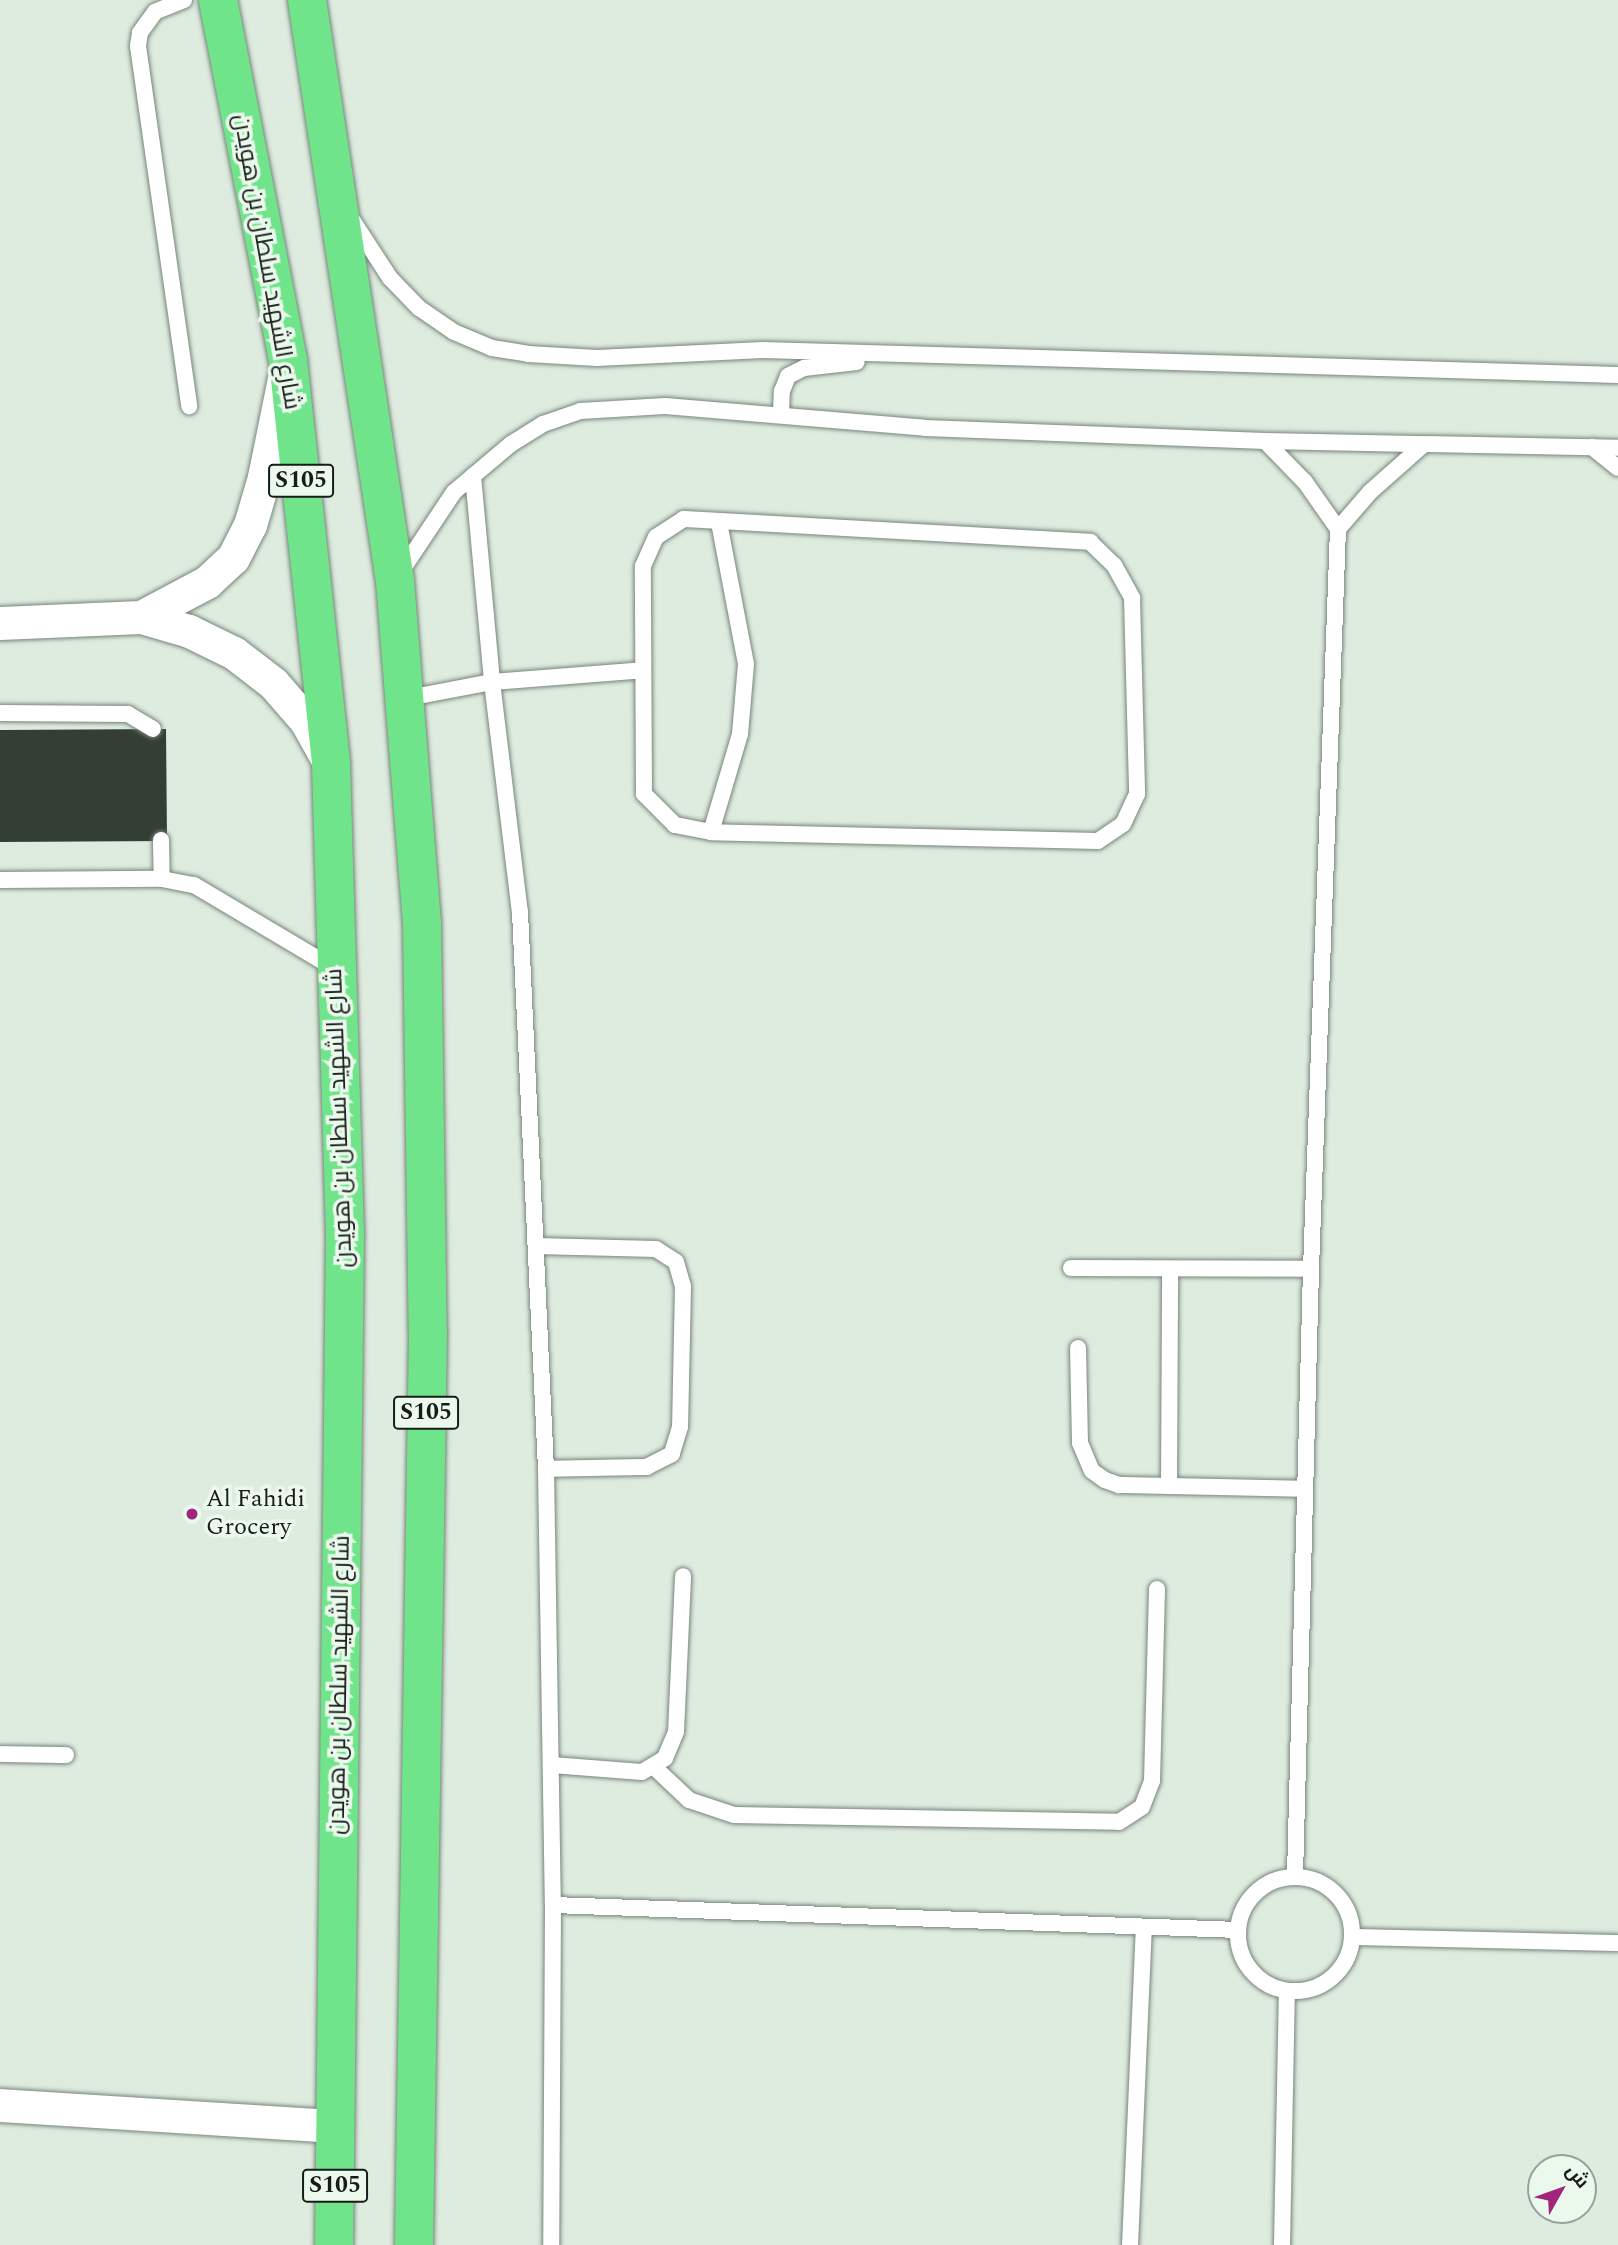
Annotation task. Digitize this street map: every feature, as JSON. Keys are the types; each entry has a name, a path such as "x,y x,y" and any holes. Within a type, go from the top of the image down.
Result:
{"highway":[{"name":"شارع الشهيد سلطان بن هويدن","path":"218,0 288,360 331,764 345,1234 334,2245"},
{"name":"S105","path":"307,0 341,201 395,581 422,923 427,1184 414,2245"}],"street":[{"path":"141,617 206,582 233,558 250,525 264,477 288,360"},
{"path":"0,623 141,617 189,631 234,653 273,683 306,722 331,764"},
{"path":"0,2105 335,2126"}],"lane":[{"path":"184,0 155,12 140,33 138,46 189,406"},
{"path":"341,201 390,278 419,308 454,332 492,348 597,358 763,350 1618,374"},
{"path":"781,414 782,391 788,376 804,368 925,356"},
{"path":"395,581 454,492 510,444 543,424 580,411 665,407 781,414 925,428 1265,441 1618,448"},
{"path":"1265,441 1305,482 1338,529 1311,1269 1295,1876"},
{"path":"1338,529 1370,492 1424,444"},
{"path":"1592,447 1618,468"},
{"path":"473,476 492,682 520,912 546,1469 553,1905 551,2245"},
{"path":"684,519 1090,542 1114,565 1132,598 1137,794 1123,824 1098,841 712,832 676,825 644,794 643,670 643,566 656,537 684,519"},
{"path":"712,832 740,734 746,664 719,522"},
{"path":"403,699 492,682 643,670"},
{"path":"0,713 128,714 153,729"},
{"path":"161,840 162,879"},
{"path":"0,880 162,879 212,891 335,968"},
{"path":"536,1246 656,1249 676,1262 682,1286 680,1427 672,1454 647,1468 546,1469"},
{"path":"1071,1268 1311,1269"},
{"path":"1169,1486 1170,1269"},
{"path":"1078,1349 1080,1443 1091,1471 1119,1485 1305,1489"},
{"path":"552,1765 642,1772 654,1767 673,1746 676,1732 683,1576"},
{"path":"654,1767 689,1800 734,1815 1119,1822 1142,1807 1152,1781 1157,1588"},
{"path":"0,1754 66,1755"},
{"path":"1295,1876 1330,1888 1350,1919 1352,1937 1338,1972 1324,1984 1287,1991 1267,1984 1250,1971 1240,1952 1237,1930 1242,1909 1255,1891 1273,1880 1295,1876"},
{"path":"553,1905 1144,1930 1237,1930"},
{"path":"1130,2245 1144,1930"},
{"path":"1352,1937 1618,1943"},
{"path":"1282,2245 1287,1991"}],"building":[{"path":"166,729 167,841 0,842 0,730"}],"place":[{"name":"Al Fahidi Grocery","path":"192,1514"}]}
